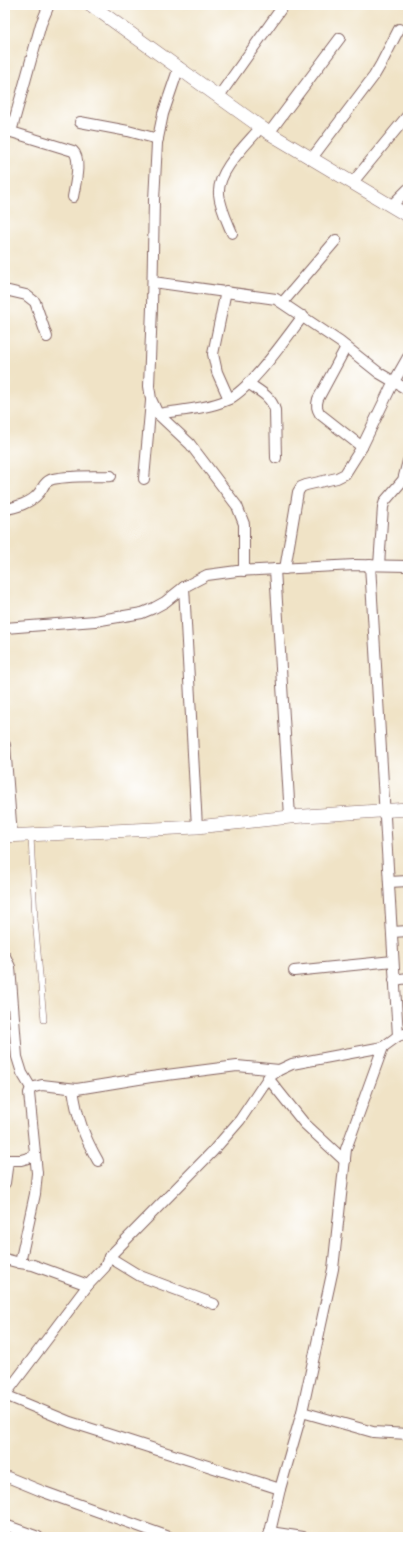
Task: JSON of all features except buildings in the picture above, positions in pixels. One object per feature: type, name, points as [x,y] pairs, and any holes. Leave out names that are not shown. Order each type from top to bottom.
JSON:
[{"type":"street","points":[[49,5],[41,24],[8,131],[68,149],[76,154],[78,160],[73,197]]},
{"type":"street","points":[[91,5],[265,130],[408,216]]},
{"type":"street","points":[[219,96],[283,6]]},
{"type":"street","points":[[312,158],[374,76],[398,29]]},
{"type":"street","points":[[232,233],[220,202],[219,188],[223,176],[229,166],[265,130],[340,38]]},
{"type":"street","points":[[144,479],[151,399],[149,386],[153,282],[154,200],[158,139],[163,114],[179,67]]},
{"type":"street","points":[[353,182],[408,115]]},
{"type":"street","points":[[80,122],[128,131],[158,139]]},
{"type":"street","points":[[392,205],[408,189]]},
{"type":"street","points":[[283,302],[336,240]]},
{"type":"street","points":[[153,282],[267,297],[283,302],[346,347],[379,373],[408,390]]},
{"type":"street","points":[[5,290],[26,295],[35,302],[47,337]]},
{"type":"street","points":[[226,291],[213,354],[217,372],[229,399]]},
{"type":"street","points":[[158,414],[215,405],[229,399],[256,376],[303,316]]},
{"type":"street","points":[[346,347],[316,405],[320,414],[362,448]]},
{"type":"street","points":[[290,817],[280,569],[298,492],[301,486],[337,478],[345,474],[362,448],[408,357]]},
{"type":"street","points":[[248,383],[265,394],[273,403],[275,410],[276,458]]},
{"type":"street","points":[[151,399],[158,414],[190,444],[237,506],[244,524],[244,571]]},
{"type":"street","points":[[398,1036],[385,810],[375,565],[384,501],[405,481],[408,461]]},
{"type":"street","points":[[5,509],[32,499],[39,494],[44,484],[49,481],[60,478],[111,476]]},
{"type":"street","points":[[5,628],[95,621],[126,616],[154,608],[165,602],[184,587],[207,575],[280,569],[375,565],[408,566]]},
{"type":"street","points":[[184,587],[197,827]]},
{"type":"street","points":[[5,745],[9,836],[197,827],[290,817],[408,809]]},
{"type":"street","points":[[389,882],[408,880]]},
{"type":"street","points":[[392,932],[408,930]]},
{"type":"street","points":[[5,956],[10,967],[17,1057],[22,1073],[31,1088]]},
{"type":"street","points":[[294,971],[393,961]]},
{"type":"street","points":[[394,980],[408,978]]},
{"type":"street","points":[[280,1489],[70,1422],[5,1395],[88,1285],[105,1267],[109,1257],[240,1120],[268,1078],[279,1070],[292,1064],[307,1060],[384,1047],[398,1036],[408,1033]]},
{"type":"street","points":[[303,1537],[269,1534],[302,1412],[333,1270],[346,1149],[384,1047]]},
{"type":"street","points":[[31,1088],[42,1085],[73,1089],[86,1088],[151,1076],[230,1067],[248,1066],[279,1070]]},
{"type":"street","points":[[268,1078],[304,1123],[345,1161]]},
{"type":"street","points":[[20,1263],[37,1173],[29,1093],[31,1088]]},
{"type":"street","points":[[73,1089],[80,1125],[87,1142],[98,1161]]},
{"type":"street","points":[[5,1183],[6,1161],[21,1160],[35,1156]]},
{"type":"street","points":[[109,1257],[140,1276],[214,1304]]},
{"type":"street","points":[[5,1259],[33,1265],[88,1285]]},
{"type":"street","points":[[302,1412],[373,1432],[408,1434]]},
{"type":"street","points":[[5,1476],[44,1492],[170,1537]]},
{"type":"street","points":[[5,1525],[38,1537]]},
{"type":"lane","points":[[31,835],[35,919],[44,1020]]}]
